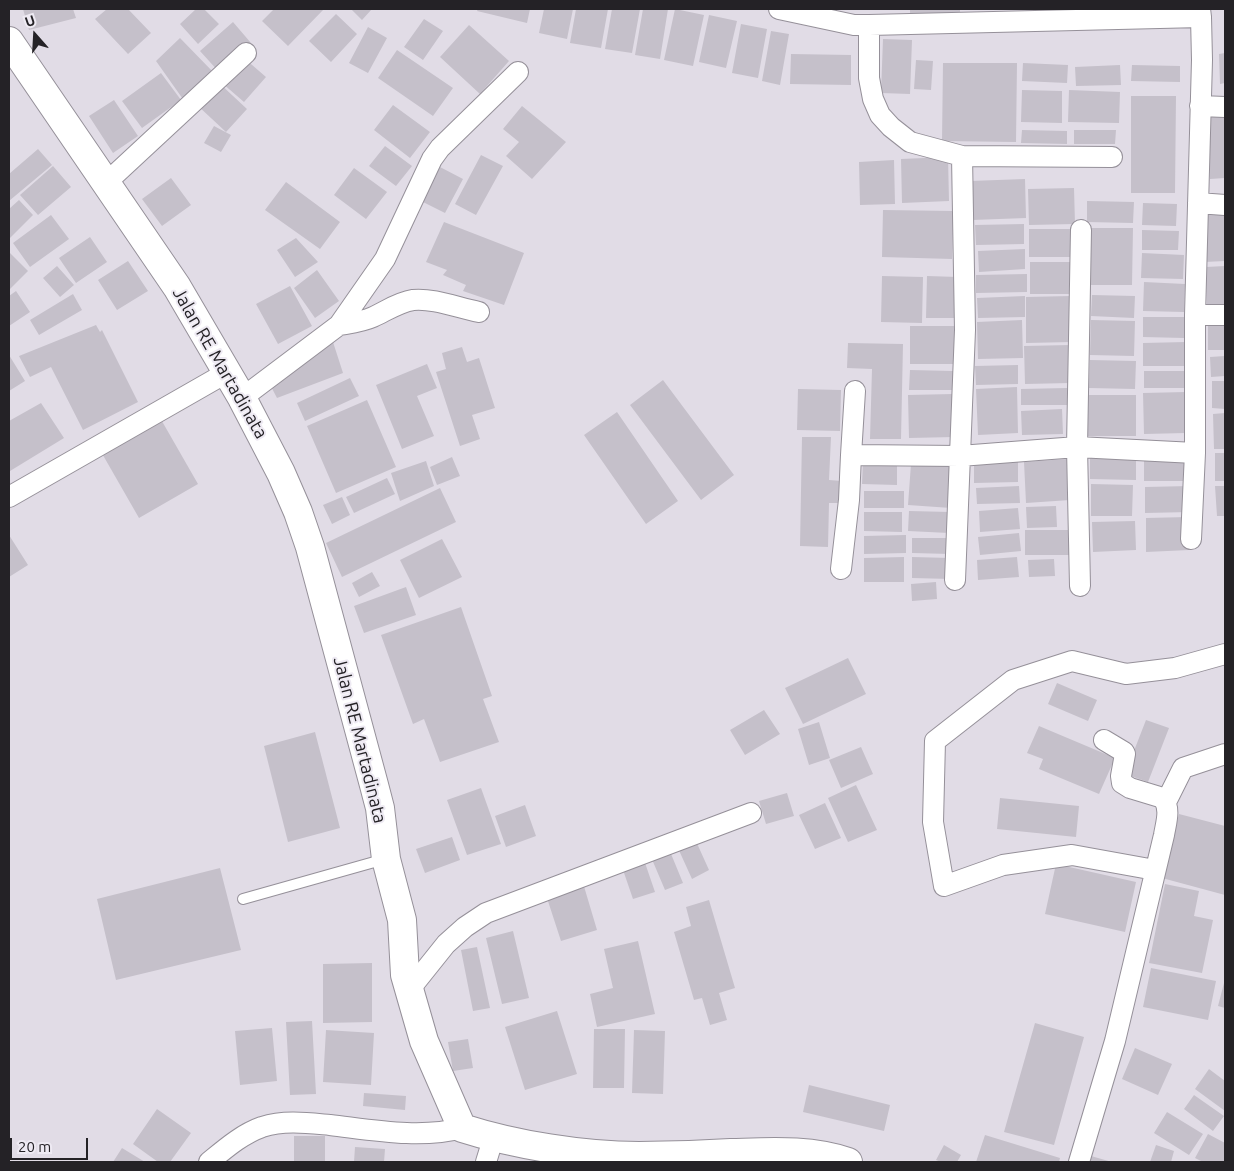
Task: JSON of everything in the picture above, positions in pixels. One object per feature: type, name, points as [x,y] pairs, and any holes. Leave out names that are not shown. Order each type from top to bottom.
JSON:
[{"type":"highway","name":"Jalan RE Martadinata","points":[[9,41],[177,287],[242,398],[281,473],[298,512],[310,547],[380,808],[386,859],[402,920],[408,982],[424,1041],[462,1128]]},
{"type":"highway","points":[[462,1128],[559,1150],[627,1155],[790,1151],[840,1161]]},
{"type":"street","points":[[779,9],[859,20],[983,15],[1200,13],[1200,106],[1195,315],[1195,453],[1191,539]]},
{"type":"street","points":[[859,20],[873,99],[880,115],[891,128],[910,142],[962,156],[1112,157]]},
{"type":"street","points":[[107,182],[246,53]]},
{"type":"street","points":[[242,398],[339,325],[384,260],[432,159],[440,148],[518,72]]},
{"type":"street","points":[[1200,106],[1225,107]]},
{"type":"street","points":[[955,580],[965,330],[962,156]]},
{"type":"street","points":[[1198,203],[1225,205]]},
{"type":"street","points":[[1080,586],[1077,447],[1081,230]]},
{"type":"street","points":[[339,325],[366,320],[411,300],[436,302],[478,312]]},
{"type":"street","points":[[1195,315],[1225,315]]},
{"type":"street","points":[[9,497],[226,372]]},
{"type":"street","points":[[841,569],[849,500],[855,391]]},
{"type":"street","points":[[851,455],[960,456],[1077,447],[1195,453]]},
{"type":"street","points":[[1155,870],[1072,855],[1003,865],[944,886],[933,822],[936,741],[1013,680],[1072,661],[1126,674],[1175,668],[1225,654]]},
{"type":"street","points":[[1079,1162],[1115,1040],[1168,811],[1163,798],[1130,788],[1122,783],[1121,776],[1125,754],[1104,740]]},
{"type":"street","points":[[1166,802],[1183,768],[1225,754]]},
{"type":"street","points":[[408,982],[465,927],[486,913],[751,813]]},
{"type":"street","points":[[209,1162],[232,1144],[260,1128],[281,1122],[429,1133],[446,1132],[462,1128]]},
{"type":"street","points":[[486,1162],[494,1136]]},
{"type":"lane","points":[[243,899],[386,859]]},
{"type":"building","points":[[23,9],[73,9],[76,18],[29,30]]},
{"type":"building","points":[[107,9],[128,9],[151,33],[128,54],[95,19]]},
{"type":"building","points":[[196,9],[204,9],[219,24],[198,44],[180,24]]},
{"type":"building","points":[[274,9],[324,9],[288,46],[262,21]]},
{"type":"building","points":[[351,9],[372,9],[362,20]]},
{"type":"building","points":[[478,9],[530,9],[527,23],[477,11]]},
{"type":"building","points":[[544,9],[573,9],[567,39],[539,33]]},
{"type":"building","points":[[576,9],[608,9],[601,48],[570,43]]},
{"type":"building","points":[[612,9],[640,9],[632,53],[605,49]]},
{"type":"building","points":[[643,9],[668,9],[660,59],[635,55]]},
{"type":"building","points":[[675,9],[704,15],[693,66],[664,60]]},
{"type":"building","points":[[910,9],[960,9],[960,16],[910,15]]},
{"type":"building","points":[[336,14],[357,34],[331,62],[309,41]]},
{"type":"building","points":[[709,15],[737,21],[726,68],[699,62]]},
{"type":"building","points":[[424,19],[443,31],[423,60],[404,47]]},
{"type":"building","points":[[233,22],[251,43],[219,72],[200,51]]},
{"type":"building","points":[[741,24],[767,29],[758,78],[732,73]]},
{"type":"building","points":[[469,25],[509,61],[480,94],[440,57]]},
{"type":"building","points":[[368,27],[387,38],[368,73],[349,63]]},
{"type":"building","points":[[771,31],[789,34],[780,85],[762,81]]},
{"type":"building","points":[[180,38],[215,74],[185,102],[156,61]]},
{"type":"building","points":[[883,39],[912,40],[910,94],[881,93]]},
{"type":"building","points":[[397,50],[453,88],[433,116],[378,78]]},
{"type":"building","points":[[1225,53],[1225,83],[1220,84],[1219,54]]},
{"type":"building","points":[[791,54],[851,55],[851,85],[790,84]]},
{"type":"building","points":[[244,58],[266,77],[244,102],[222,83]]},
{"type":"building","points":[[916,60],[933,61],[931,90],[914,89]]},
{"type":"building","points":[[943,63],[1017,63],[1016,142],[942,141]]},
{"type":"building","points":[[1023,63],[1068,65],[1067,83],[1022,81]]},
{"type":"building","points":[[1120,65],[1121,85],[1076,86],[1075,67]]},
{"type":"building","points":[[1132,65],[1180,66],[1180,82],[1131,81]]},
{"type":"building","points":[[161,73],[181,100],[142,128],[122,101]]},
{"type":"building","points":[[218,82],[247,109],[226,132],[197,105]]},
{"type":"building","points":[[1022,90],[1062,91],[1062,123],[1021,122]]},
{"type":"building","points":[[1069,90],[1120,92],[1119,123],[1068,122]]},
{"type":"building","points":[[1131,96],[1176,96],[1175,193],[1131,193]]},
{"type":"building","points":[[114,100],[138,136],[113,153],[89,116]]},
{"type":"building","points":[[393,105],[430,132],[410,158],[374,130]]},
{"type":"building","points":[[522,106],[566,142],[532,179],[506,156],[519,142],[503,129]]},
{"type":"building","points":[[1225,115],[1225,178],[1210,179],[1209,116]]},
{"type":"building","points":[[214,126],[231,135],[221,152],[204,143]]},
{"type":"building","points":[[1022,130],[1067,131],[1067,144],[1021,143]]},
{"type":"building","points":[[1074,130],[1116,130],[1115,144],[1074,144]]},
{"type":"building","points":[[385,146],[412,166],[396,186],[369,166]]},
{"type":"building","points":[[38,149],[52,165],[9,201],[9,174]]},
{"type":"building","points":[[481,155],[503,166],[476,215],[455,204]]},
{"type":"building","points":[[948,157],[949,201],[902,203],[901,159]]},
{"type":"building","points":[[894,160],[895,204],[860,205],[859,162]]},
{"type":"building","points":[[53,166],[71,187],[38,215],[20,195]]},
{"type":"building","points":[[440,167],[463,179],[445,213],[421,201]]},
{"type":"building","points":[[354,168],[387,192],[366,219],[334,195]]},
{"type":"building","points":[[171,178],[191,205],[162,226],[142,199]]},
{"type":"building","points":[[1025,179],[1026,218],[972,220],[970,181]]},
{"type":"building","points":[[286,182],[340,222],[320,249],[265,210]]},
{"type":"building","points":[[1074,188],[1075,224],[1029,225],[1028,189]]},
{"type":"building","points":[[19,200],[33,215],[9,239],[9,209]]},
{"type":"building","points":[[1087,201],[1134,202],[1133,223],[1087,222]]},
{"type":"building","points":[[1143,203],[1177,204],[1176,226],[1142,225]]},
{"type":"building","points":[[883,210],[953,211],[952,259],[882,257]]},
{"type":"building","points":[[1225,210],[1225,261],[1204,262],[1203,211]]},
{"type":"building","points":[[51,215],[69,239],[30,267],[13,243]]},
{"type":"building","points":[[444,222],[524,253],[504,305],[463,291],[466,285],[443,275],[447,270],[426,262]]},
{"type":"building","points":[[1024,224],[1024,244],[976,245],[975,225]]},
{"type":"building","points":[[1091,228],[1133,228],[1132,285],[1090,285]]},
{"type":"building","points":[[1029,229],[1072,229],[1072,257],[1029,257]]},
{"type":"building","points":[[1142,230],[1179,231],[1178,250],[1142,250]]},
{"type":"building","points":[[90,237],[107,262],[76,283],[59,258]]},
{"type":"building","points":[[296,238],[318,262],[295,277],[277,250]]},
{"type":"building","points":[[1025,249],[1025,269],[979,272],[978,251]]},
{"type":"building","points":[[9,252],[28,271],[9,290]]},
{"type":"building","points":[[1142,253],[1184,255],[1183,279],[1141,278]]},
{"type":"building","points":[[128,261],[148,291],[117,310],[98,280]]},
{"type":"building","points":[[1030,262],[1072,262],[1072,294],[1030,294]]},
{"type":"building","points":[[57,266],[74,285],[60,297],[43,278]]},
{"type":"building","points":[[1225,266],[1225,309],[1207,310],[1206,267]]},
{"type":"building","points":[[317,270],[339,301],[315,318],[294,288]]},
{"type":"building","points":[[1027,274],[1027,292],[976,293],[976,275]]},
{"type":"building","points":[[882,276],[923,277],[922,323],[881,322]]},
{"type":"building","points":[[927,276],[958,277],[956,318],[926,318]]},
{"type":"building","points":[[1144,282],[1185,284],[1184,312],[1143,311]]},
{"type":"building","points":[[290,286],[312,326],[278,344],[256,304]]},
{"type":"building","points":[[16,291],[30,312],[9,326],[9,296]]},
{"type":"building","points":[[73,294],[82,310],[39,335],[30,320]]},
{"type":"building","points":[[1092,295],[1135,296],[1134,318],[1091,316]]},
{"type":"building","points":[[1025,296],[1025,317],[978,318],[977,298]]},
{"type":"building","points":[[1071,296],[1072,342],[1026,343],[1026,297]]},
{"type":"building","points":[[1143,317],[1184,317],[1184,338],[1143,337]]},
{"type":"building","points":[[1022,320],[1023,358],[978,359],[977,322]]},
{"type":"building","points":[[1091,320],[1135,321],[1134,356],[1090,355]]},
{"type":"building","points":[[1208,320],[1225,320],[1225,350],[1208,350]]},
{"type":"building","points":[[96,325],[100,332],[102,330],[138,402],[83,430],[51,367],[30,377],[19,356]]},
{"type":"building","points":[[910,326],[957,326],[957,364],[910,364]]},
{"type":"building","points":[[333,342],[343,373],[277,398],[265,375]]},
{"type":"building","points":[[1186,342],[1187,366],[1143,366],[1143,343]]},
{"type":"building","points":[[848,343],[903,344],[901,439],[870,439],[872,369],[847,368]]},
{"type":"building","points":[[1070,345],[1070,383],[1025,384],[1024,346]]},
{"type":"building","points":[[462,347],[467,362],[479,358],[495,408],[472,415],[480,439],[460,446],[436,372],[446,369],[442,353]]},
{"type":"building","points":[[9,355],[25,381],[9,391]]},
{"type":"building","points":[[1225,356],[1225,376],[1211,377],[1210,357]]},
{"type":"building","points":[[1090,360],[1136,361],[1135,389],[1089,388]]},
{"type":"building","points":[[427,364],[437,388],[417,396],[434,436],[402,449],[376,385]]},
{"type":"building","points":[[1018,365],[1018,384],[976,385],[975,366]]},
{"type":"building","points":[[910,370],[953,371],[952,390],[909,390]]},
{"type":"building","points":[[1144,371],[1185,371],[1185,388],[1144,388]]},
{"type":"building","points":[[350,378],[359,396],[305,421],[297,403]]},
{"type":"building","points":[[663,380],[734,475],[701,500],[630,405]]},
{"type":"building","points":[[1212,381],[1225,381],[1225,409],[1212,408]]},
{"type":"building","points":[[1017,387],[1018,433],[978,435],[976,389]]},
{"type":"building","points":[[1067,388],[1067,405],[1021,405],[1021,389]]},
{"type":"building","points":[[798,389],[841,390],[840,431],[797,430]]},
{"type":"building","points":[[1186,392],[1186,433],[1144,434],[1143,393]]},
{"type":"building","points":[[953,394],[954,437],[909,438],[908,395]]},
{"type":"building","points":[[1084,395],[1136,395],[1136,436],[1085,436]]},
{"type":"building","points":[[367,400],[396,467],[336,493],[307,426]]},
{"type":"building","points":[[41,403],[64,438],[10,471],[9,421]]},
{"type":"building","points":[[1062,409],[1063,434],[1022,435],[1021,411]]},
{"type":"building","points":[[617,412],[678,501],[646,524],[584,435]]},
{"type":"building","points":[[1225,413],[1225,449],[1214,449],[1213,414]]},
{"type":"building","points":[[159,416],[198,484],[139,518],[100,450]]},
{"type":"building","points":[[802,437],[831,437],[829,480],[842,481],[841,503],[829,503],[828,547],[800,546]]},
{"type":"building","points":[[1215,453],[1225,453],[1225,481],[1215,481]]},
{"type":"building","points":[[452,457],[460,476],[437,485],[430,467]]},
{"type":"building","points":[[1090,457],[1136,457],[1136,480],[1090,479]]},
{"type":"building","points":[[1144,457],[1189,457],[1190,481],[1144,481]]},
{"type":"building","points":[[1067,459],[1070,500],[1026,503],[1024,462]]},
{"type":"building","points":[[426,461],[434,486],[400,501],[391,473]]},
{"type":"building","points":[[863,461],[897,463],[897,485],[862,484]]},
{"type":"building","points":[[974,462],[1018,462],[1018,482],[974,483]]},
{"type":"building","points":[[911,464],[954,466],[951,508],[908,505]]},
{"type":"building","points":[[387,478],[395,494],[354,513],[346,497]]},
{"type":"building","points":[[1091,484],[1133,485],[1132,516],[1091,516]]},
{"type":"building","points":[[1019,486],[1020,503],[977,504],[976,488]]},
{"type":"building","points":[[1190,486],[1190,512],[1145,513],[1145,487]]},
{"type":"building","points":[[1215,486],[1225,486],[1225,516],[1217,516]]},
{"type":"building","points":[[440,488],[456,522],[342,577],[326,543]]},
{"type":"building","points":[[864,491],[904,491],[904,508],[864,508]]},
{"type":"building","points":[[342,497],[350,515],[332,524],[323,505]]},
{"type":"building","points":[[1056,506],[1057,527],[1027,528],[1026,507]]},
{"type":"building","points":[[1018,508],[1020,529],[980,532],[979,511]]},
{"type":"building","points":[[909,511],[950,512],[949,533],[908,531]]},
{"type":"building","points":[[864,512],[902,512],[902,532],[864,531]]},
{"type":"building","points":[[1188,517],[1189,550],[1146,552],[1146,518]]},
{"type":"building","points":[[1135,521],[1136,550],[1093,552],[1092,522]]},
{"type":"building","points":[[1025,530],[1069,530],[1069,555],[1025,555]]},
{"type":"building","points":[[1019,533],[1021,551],[980,555],[978,537]]},
{"type":"building","points":[[9,535],[28,565],[9,577]]},
{"type":"building","points":[[906,535],[906,553],[864,554],[864,536]]},
{"type":"building","points":[[912,538],[951,538],[950,554],[912,553]]},
{"type":"building","points":[[442,539],[462,577],[419,598],[400,560]]},
{"type":"building","points":[[904,557],[904,582],[864,582],[864,558]]},
{"type":"building","points":[[912,557],[951,558],[951,579],[912,578]]},
{"type":"building","points":[[1017,557],[1019,577],[978,580],[977,560]]},
{"type":"building","points":[[1054,559],[1055,576],[1029,577],[1028,560]]},
{"type":"building","points":[[372,572],[380,586],[359,597],[352,583]]},
{"type":"building","points":[[936,582],[937,599],[912,601],[911,584]]},
{"type":"building","points":[[406,587],[416,615],[364,633],[354,606]]},
{"type":"building","points":[[461,607],[492,696],[483,699],[499,742],[440,762],[424,719],[413,724],[381,635]]},
{"type":"building","points":[[848,658],[866,694],[803,724],[785,688]]},
{"type":"building","points":[[1057,683],[1097,700],[1088,721],[1048,704]]},
{"type":"building","points":[[764,710],[780,734],[745,755],[730,730]]},
{"type":"building","points":[[1146,720],[1169,728],[1148,782],[1125,774]]},
{"type":"building","points":[[819,722],[830,758],[809,765],[798,729]]},
{"type":"building","points":[[1039,726],[1115,758],[1099,794],[1039,769],[1043,759],[1027,753]]},
{"type":"building","points":[[315,732],[340,828],[288,842],[264,746]]},
{"type":"building","points":[[861,747],[873,774],[841,788],[829,760]]},
{"type":"building","points":[[856,785],[877,830],[848,842],[828,798]]},
{"type":"building","points":[[481,788],[501,844],[467,855],[447,800]]},
{"type":"building","points":[[787,793],[794,816],[766,824],[759,801]]},
{"type":"building","points":[[1000,798],[1079,806],[1076,837],[997,829]]},
{"type":"building","points":[[825,803],[841,838],[815,849],[799,815]]},
{"type":"building","points":[[525,805],[536,836],[506,847],[495,816]]},
{"type":"building","points":[[1179,814],[1225,826],[1225,895],[1162,878]]},
{"type":"building","points":[[452,837],[460,860],[425,873],[416,849]]},
{"type":"building","points":[[695,839],[709,870],[692,879],[677,846]]},
{"type":"building","points":[[669,849],[683,883],[665,890],[651,857]]},
{"type":"building","points":[[644,860],[655,892],[633,899],[622,867]]},
{"type":"building","points":[[1056,864],[1136,882],[1125,932],[1045,914]]},
{"type":"building","points":[[220,868],[241,950],[116,980],[97,899]]},
{"type":"building","points":[[583,883],[597,930],[561,941],[546,895]]},
{"type":"building","points":[[1165,884],[1199,891],[1194,916],[1213,920],[1202,973],[1149,963]]},
{"type":"building","points":[[709,900],[735,988],[719,993],[727,1020],[710,1025],[702,998],[694,1000],[674,932],[691,926],[686,907]]},
{"type":"building","points":[[513,931],[529,998],[502,1004],[486,938]]},
{"type":"building","points":[[638,941],[655,1014],[597,1027],[590,994],[613,988],[604,949]]},
{"type":"building","points":[[477,947],[490,1008],[473,1011],[461,950]]},
{"type":"building","points":[[372,963],[372,1022],[323,1023],[323,964]]},
{"type":"building","points":[[1151,968],[1216,981],[1208,1020],[1143,1007]]},
{"type":"building","points":[[1225,983],[1225,1008],[1218,1006]]},
{"type":"building","points":[[557,1011],[577,1074],[525,1090],[505,1027]]},
{"type":"building","points":[[312,1021],[316,1094],[290,1095],[286,1022]]},
{"type":"building","points":[[1035,1023],[1084,1037],[1054,1145],[1004,1132]]},
{"type":"building","points":[[272,1028],[277,1081],[240,1085],[235,1031]]},
{"type":"building","points":[[594,1029],[625,1029],[624,1088],[593,1088]]},
{"type":"building","points":[[326,1030],[374,1033],[371,1085],[323,1082]]},
{"type":"building","points":[[634,1030],[665,1031],[663,1094],[632,1093]]},
{"type":"building","points":[[468,1039],[473,1068],[453,1071],[448,1042]]},
{"type":"building","points":[[1135,1048],[1172,1064],[1158,1095],[1122,1079]]},
{"type":"building","points":[[1209,1069],[1225,1081],[1225,1111],[1195,1089]]},
{"type":"building","points":[[809,1085],[890,1105],[884,1131],[803,1112]]},
{"type":"building","points":[[364,1093],[406,1096],[405,1110],[363,1106]]},
{"type":"building","points":[[1194,1095],[1224,1116],[1213,1131],[1184,1109]]},
{"type":"building","points":[[157,1109],[191,1133],[170,1162],[158,1162],[133,1144]]},
{"type":"building","points":[[1167,1112],[1203,1134],[1189,1155],[1154,1133]]},
{"type":"building","points":[[1208,1134],[1225,1143],[1225,1162],[1203,1162],[1195,1158]]},
{"type":"building","points":[[985,1135],[1060,1158],[1059,1162],[976,1162]]},
{"type":"building","points":[[294,1136],[325,1136],[325,1162],[294,1162]]},
{"type":"building","points":[[944,1145],[961,1155],[957,1162],[941,1162],[936,1160]]},
{"type":"building","points":[[1156,1145],[1174,1151],[1171,1162],[1150,1162]]},
{"type":"building","points":[[355,1147],[385,1149],[384,1162],[354,1162]]},
{"type":"building","points":[[122,1148],[145,1162],[113,1162]]},
{"type":"building","points":[[1091,1156],[1112,1162],[1090,1162]]}]
